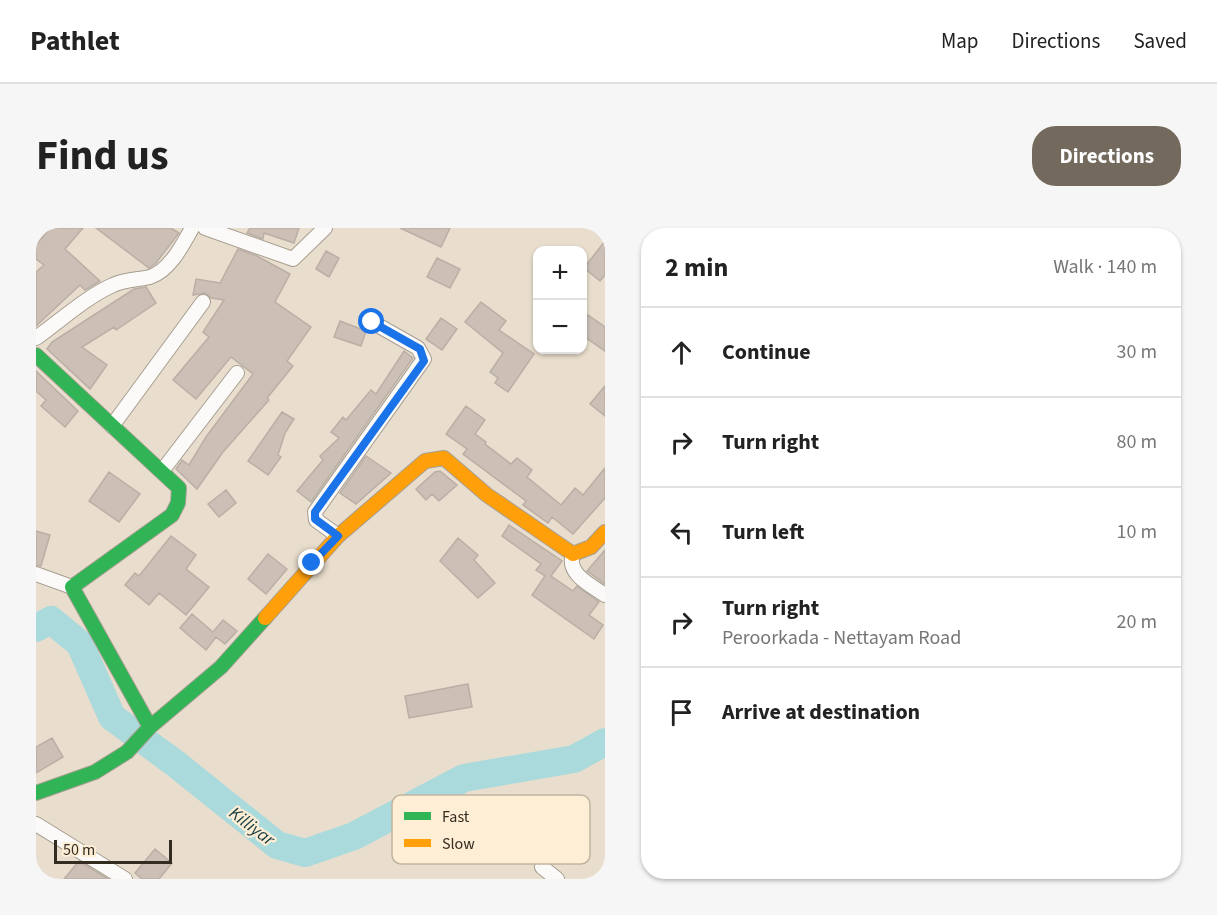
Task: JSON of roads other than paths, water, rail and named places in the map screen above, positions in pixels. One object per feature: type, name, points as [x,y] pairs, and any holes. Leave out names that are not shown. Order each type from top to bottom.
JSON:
[{"type":"street","points":[[36,338],[112,285],[135,278],[149,277],[158,272],[171,261],[192,228]]},
{"type":"street","points":[[205,228],[293,259],[325,228]]},
{"type":"street","points":[[112,426],[202,302]]},
{"type":"street","points":[[338,536],[315,519],[315,512],[424,359],[420,349],[372,322]]},
{"type":"street","points":[[36,355],[179,488],[178,503],[172,514],[72,587]]},
{"type":"street","points":[[162,471],[237,373]]},
{"type":"street","points":[[36,793],[95,772],[127,752],[150,727],[221,667],[338,536],[425,461],[444,458],[487,495],[573,554]]},
{"type":"street","points":[[573,554],[591,547],[605,532]]},
{"type":"street","points":[[573,554],[571,560],[576,573],[605,595]]},
{"type":"street","points":[[36,574],[72,587],[150,727]]},
{"type":"street","points":[[36,824],[123,879]]},
{"type":"street","points":[[542,867],[557,879]]},
{"type":"waterway","name":"Killiyar","points":[[36,628],[51,620],[80,644],[112,717],[176,764],[277,845],[305,853],[354,836],[392,816]]},
{"type":"waterway","name":"Killiyar","points":[[432,795],[464,778],[574,759],[605,742]]}]
